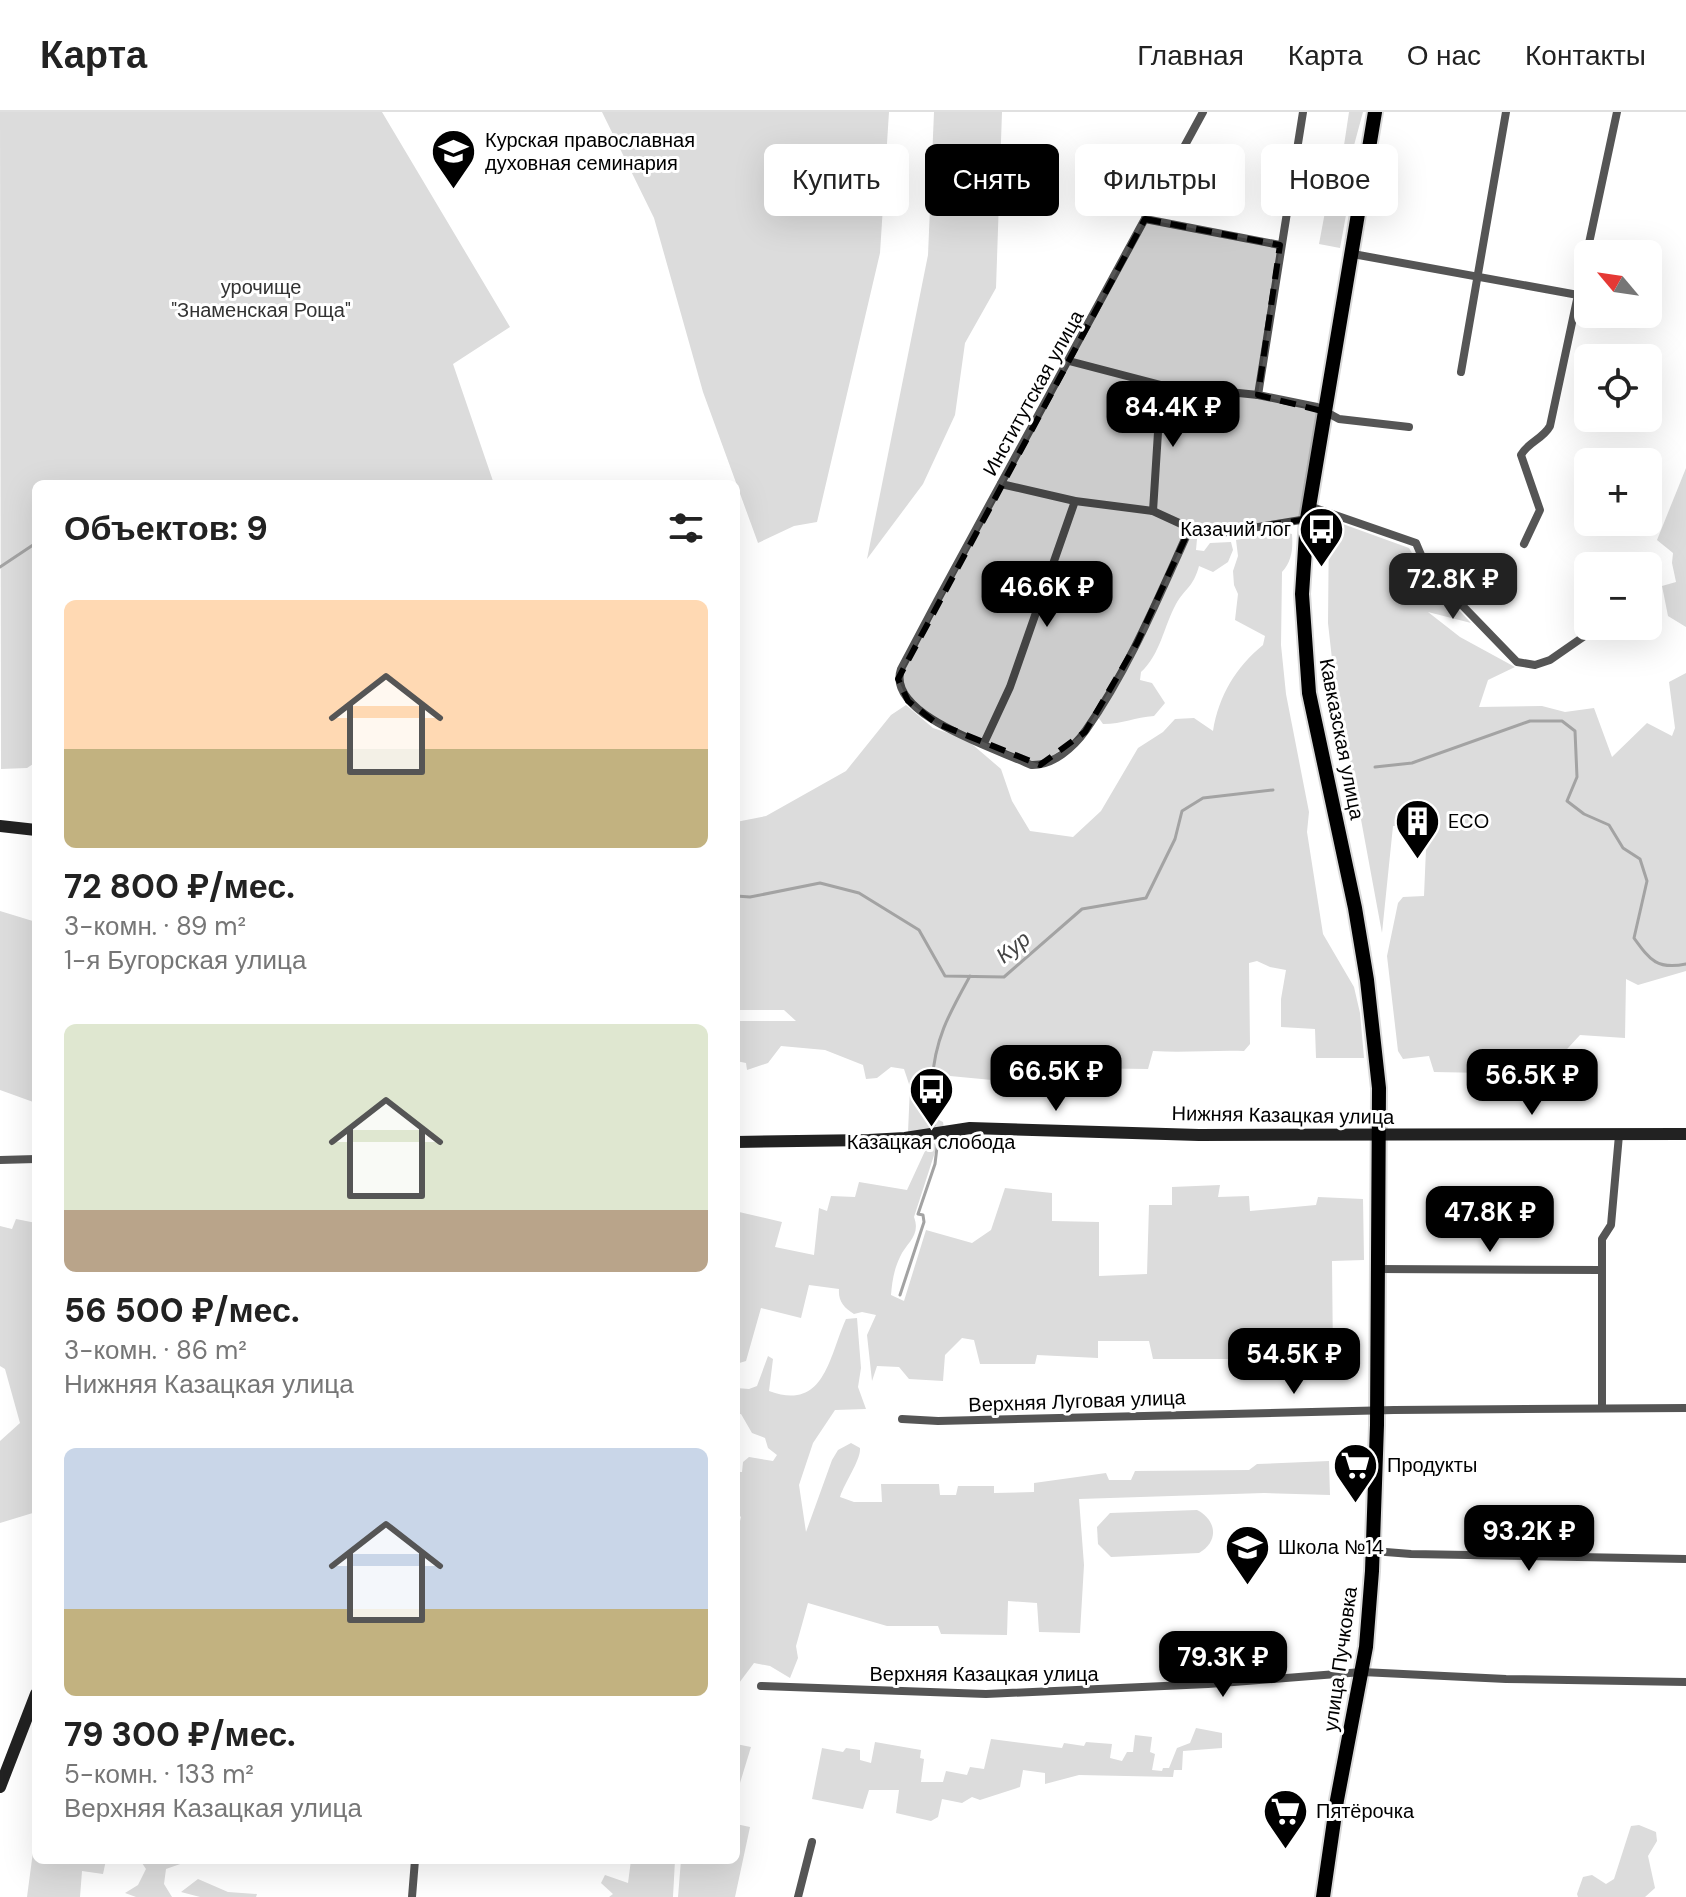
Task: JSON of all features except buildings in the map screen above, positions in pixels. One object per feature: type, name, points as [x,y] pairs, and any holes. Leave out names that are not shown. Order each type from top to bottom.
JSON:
[{"type":"main road","name":"Кавказская улица","points":[[1375,112],[1308,513],[1303,621],[1309,693],[1367,980],[1379,1088],[1378,1136]]},
{"type":"main road","points":[[0,826],[32,830]]},
{"type":"main road","name":"Нижняя Казацкая улица","points":[[740,1142],[905,1138],[970,1128],[1199,1135],[1686,1134]]},
{"type":"main road","name":"улица Пучковка","points":[[1323,1897],[1369,1624],[1376,1410],[1378,1136]]},
{"type":"main road","points":[[0,1787],[32,1704]]},
{"type":"street","name":"Институтская улица","points":[[984,743],[936,723],[908,701],[900,690],[898,679],[901,669],[1203,112]]},
{"type":"street","points":[[1258,395],[1303,112]]},
{"type":"street","points":[[1461,372],[1506,112]]},
{"type":"street","points":[[1590,240],[1617,112]]},
{"type":"street","points":[[1145,219],[1280,245]]},
{"type":"street","points":[[1353,254],[1574,294]]},
{"type":"street","points":[[1524,544],[1540,510],[1521,455],[1525,447],[1547,432],[1550,426],[1574,314]]},
{"type":"street","points":[[1069,361],[1161,385],[1258,395],[1317,407],[1339,419],[1409,427]]},
{"type":"street","points":[[1153,511],[1161,385]]},
{"type":"street","points":[[1001,484],[1075,501],[1153,511],[1190,528],[1215,534],[1308,513],[1416,543],[1427,569],[1517,662],[1535,665],[1550,660],[1579,640]]},
{"type":"street","points":[[1075,501],[1010,687],[984,743],[1031,765],[1047,764],[1085,732],[1137,643],[1190,528]]},
{"type":"street","points":[[1602,1408],[1602,1239],[1611,1225],[1619,1135]]},
{"type":"street","points":[[0,1160],[32,1159]]},
{"type":"street","points":[[1377,1269],[1602,1270]]},
{"type":"street","name":"Верхняя Луговая улица","points":[[902,1419],[938,1421],[1376,1410],[1686,1408]]},
{"type":"street","points":[[1373,1551],[1686,1559]]},
{"type":"street","name":"Верхняя Казацкая улица","points":[[761,1686],[986,1694],[1208,1684],[1362,1672],[1535,1680],[1686,1682]]},
{"type":"street","points":[[798,1897],[812,1842]]},
{"type":"street","points":[[412,1897],[415,1864]]},
{"type":"highlighted area","points":[[1145,219],[1280,245],[1258,395],[1326,412],[1307,519],[1215,534],[1190,528],[1137,643],[1085,732],[1040,765],[936,723],[908,701],[898,679]]},
{"type":"green space","name":"урочище \"Знаменская Роща\"","points":[[0,112],[382,112],[510,327],[453,364],[493,480],[32,480],[32,765],[27,768],[1,769]]},
{"type":"green space","points":[[602,112],[889,112],[887,144],[764,144],[764,216],[882,216],[880,253],[817,522],[794,526],[758,543],[740,494],[740,480],[735,480],[703,392],[654,218]]},
{"type":"green space","points":[[934,112],[1002,112],[1001,144],[933,144]]},
{"type":"green space","points":[[1349,112],[1363,112],[1354,144],[1344,144]]},
{"type":"green space","points":[[930,216],[998,216],[996,288],[965,343],[955,415],[923,484],[867,559],[928,255]]},
{"type":"green space","points":[[1324,216],[1346,216],[1340,248],[1319,244]]},
{"type":"green space","points":[[1686,468],[1686,627],[1668,616],[1662,586],[1676,582],[1673,553],[1657,540],[1662,536],[1662,528]]},
{"type":"green space","points":[[1329,519],[1409,548],[1424,573],[1471,623],[1428,612],[1460,637],[1515,667],[1488,680],[1479,707],[1542,706],[1565,712],[1594,708],[1612,757],[1647,723],[1672,736],[1675,728],[1669,682],[1686,673],[1686,971],[1638,985],[1626,979],[1625,1038],[1580,1035],[1544,1074],[1434,1072],[1429,1056],[1403,1059],[1398,1051],[1387,956],[1398,903],[1403,897],[1424,896],[1427,825],[1393,826],[1382,933],[1333,668],[1328,623]]},
{"type":"green space","points":[[1282,532],[1292,534],[1290,559],[1282,572],[1281,645],[1286,694],[1309,812],[1307,832],[1323,934],[1354,987],[1364,1058],[1316,1058],[1315,1029],[1281,1027],[1281,999],[1286,970],[1257,961],[1249,963],[1250,1044],[1244,1051],[1153,1051],[1148,1069],[1075,1068],[1071,1051],[1048,1056],[1051,1074],[992,1080],[950,1076],[936,1080],[931,1093],[931,1116],[943,1122],[944,1128],[908,1132],[910,1087],[904,1069],[891,1067],[877,1078],[866,1079],[863,1065],[825,1050],[781,1046],[768,1063],[747,1070],[746,1063],[740,1062],[740,1021],[796,1021],[784,1010],[740,1010],[740,821],[766,816],[846,771],[891,715],[906,705],[933,728],[966,739],[1001,769],[1012,801],[1030,831],[1073,837],[1101,811],[1138,748],[1163,732],[1175,719],[1194,718],[1213,731],[1230,683],[1263,645],[1265,636],[1235,620],[1238,594],[1233,571],[1238,556],[1236,540]]},
{"type":"green space","points":[[1189,538],[1197,539],[1196,550],[1204,551],[1210,543],[1231,542],[1233,550],[1228,562],[1213,572],[1199,566],[1176,604],[1153,657],[1141,672],[1140,680],[1152,683],[1165,703],[1154,716],[1103,724],[1098,717]]},
{"type":"green space","points":[[0,911],[32,921],[32,1102],[0,1090]]},
{"type":"green space","points":[[934,1143],[937,1146],[914,1217],[916,1229],[900,1257],[893,1280],[891,1295],[904,1301],[926,1230],[972,1243],[991,1230],[1005,1188],[1052,1193],[1052,1221],[1099,1222],[1099,1276],[1147,1274],[1149,1205],[1172,1205],[1172,1187],[1220,1185],[1218,1197],[1249,1196],[1250,1211],[1316,1205],[1318,1197],[1363,1199],[1364,1260],[1332,1261],[1333,1359],[1310,1357],[1309,1341],[1272,1338],[1268,1359],[1153,1359],[1149,1341],[1098,1341],[1098,1358],[1037,1355],[1035,1364],[980,1364],[974,1340],[962,1338],[945,1355],[943,1381],[909,1379],[899,1367],[877,1366],[872,1381],[867,1335],[876,1315],[850,1312],[841,1301],[839,1289],[809,1285],[801,1318],[761,1308],[746,1361],[740,1363],[740,1212],[782,1222],[775,1247],[814,1255],[819,1208],[827,1211],[831,1196],[855,1197],[859,1182],[907,1190],[925,1151]]},
{"type":"green space","points":[[16,1219],[32,1222],[32,1513],[0,1523],[0,1441],[20,1423],[5,1369],[0,1366],[0,1226],[12,1229]]},
{"type":"green space","points":[[857,1318],[861,1368],[858,1387],[866,1409],[835,1410],[813,1443],[799,1485],[806,1532],[832,1460],[838,1450],[851,1443],[860,1448],[860,1453],[840,1497],[854,1502],[882,1502],[881,1484],[939,1484],[940,1495],[956,1495],[958,1486],[994,1486],[994,1493],[1034,1492],[1034,1483],[1106,1473],[1109,1480],[1131,1480],[1135,1471],[1249,1470],[1257,1464],[1329,1461],[1330,1495],[1264,1493],[1079,1499],[1084,1565],[1080,1633],[1039,1632],[1037,1603],[1008,1601],[1007,1635],[941,1634],[938,1626],[887,1626],[808,1603],[796,1646],[798,1658],[790,1678],[770,1666],[754,1663],[740,1682],[740,1472],[743,1462],[749,1457],[773,1461],[777,1455],[768,1448],[765,1438],[752,1433],[740,1414],[740,1388],[757,1386],[768,1356],[773,1359],[769,1391],[802,1394],[813,1387],[829,1364],[846,1319]]},
{"type":"green space","points":[[1197,1510],[1209,1519],[1213,1531],[1210,1543],[1199,1553],[1111,1557],[1098,1544],[1097,1527],[1110,1513]]},
{"type":"green space","points":[[1196,1728],[1222,1733],[1222,1748],[1183,1751],[1182,1770],[1174,1770],[1173,1777],[1079,1775],[1045,1784],[1045,1773],[1023,1770],[1020,1787],[980,1800],[972,1797],[962,1803],[942,1799],[938,1817],[931,1821],[896,1813],[899,1790],[869,1790],[863,1809],[812,1799],[822,1748],[843,1752],[846,1748],[860,1750],[860,1760],[871,1763],[875,1742],[921,1750],[920,1758],[924,1759],[921,1782],[943,1782],[946,1771],[967,1775],[970,1767],[984,1769],[991,1739],[1062,1748],[1064,1743],[1084,1746],[1086,1742],[1112,1744],[1110,1758],[1122,1761],[1127,1752],[1133,1752],[1135,1735],[1152,1737],[1150,1752],[1155,1754],[1152,1770],[1162,1771],[1169,1768],[1177,1748],[1190,1743]]},
{"type":"green space","points":[[740,1745],[751,1747],[740,1783]]},
{"type":"green space","points":[[740,1825],[750,1827],[735,1897],[678,1897],[681,1864],[740,1864]]},
{"type":"green space","points":[[1639,1825],[1656,1832],[1657,1841],[1648,1856],[1655,1888],[1645,1897],[1578,1897],[1583,1877],[1592,1875],[1606,1884],[1614,1879],[1631,1826]]},
{"type":"green space","points":[[32,1859],[32,1864],[105,1864],[103,1874],[82,1871],[80,1897],[27,1897]]},
{"type":"green space","points":[[143,1864],[180,1864],[166,1869],[164,1884],[172,1897],[136,1897],[125,1893],[138,1885],[146,1869]]},
{"type":"green space","points":[[630,1864],[675,1864],[673,1897],[609,1897],[613,1894],[601,1883],[605,1875],[628,1883]]},
{"type":"green space","points":[[198,1879],[228,1892],[257,1894],[256,1897],[200,1897],[181,1892]]},
{"type":"waterway","name":"Кур","points":[[0,567],[32,546]]},
{"type":"waterway","name":"Кур","points":[[1375,767],[1412,763],[1530,721],[1562,721],[1575,731],[1577,777],[1567,801],[1584,814],[1609,825],[1623,848],[1640,859],[1647,881],[1634,938],[1655,962],[1668,966],[1686,964]]},
{"type":"waterway","name":"Кур","points":[[740,896],[820,883],[859,893],[919,930],[945,976],[1004,977],[1082,909],[1146,898],[1175,839],[1182,811],[1203,798],[1273,790]]},
{"type":"waterway","points":[[934,1125],[931,1098],[936,1052],[970,976]]},
{"type":"waterway","points":[[900,1295],[924,1222],[923,1215],[918,1214],[935,1164],[938,1139]]},
{"type":"place","name":"Курская православная духовная семинария","points":[[454,191]]},
{"type":"place","name":"Казачий лог","points":[[1322,568]]},
{"type":"place","name":"ECO","points":[[1417,860]]},
{"type":"place","name":"Казацкая слобода","points":[[931,1129]]},
{"type":"place","name":"Продукты","points":[[1356,1504]]},
{"type":"place","name":"Школа №14","points":[[1247,1586]]},
{"type":"place","name":"Пятёрочка","points":[[1285,1850]]}]
